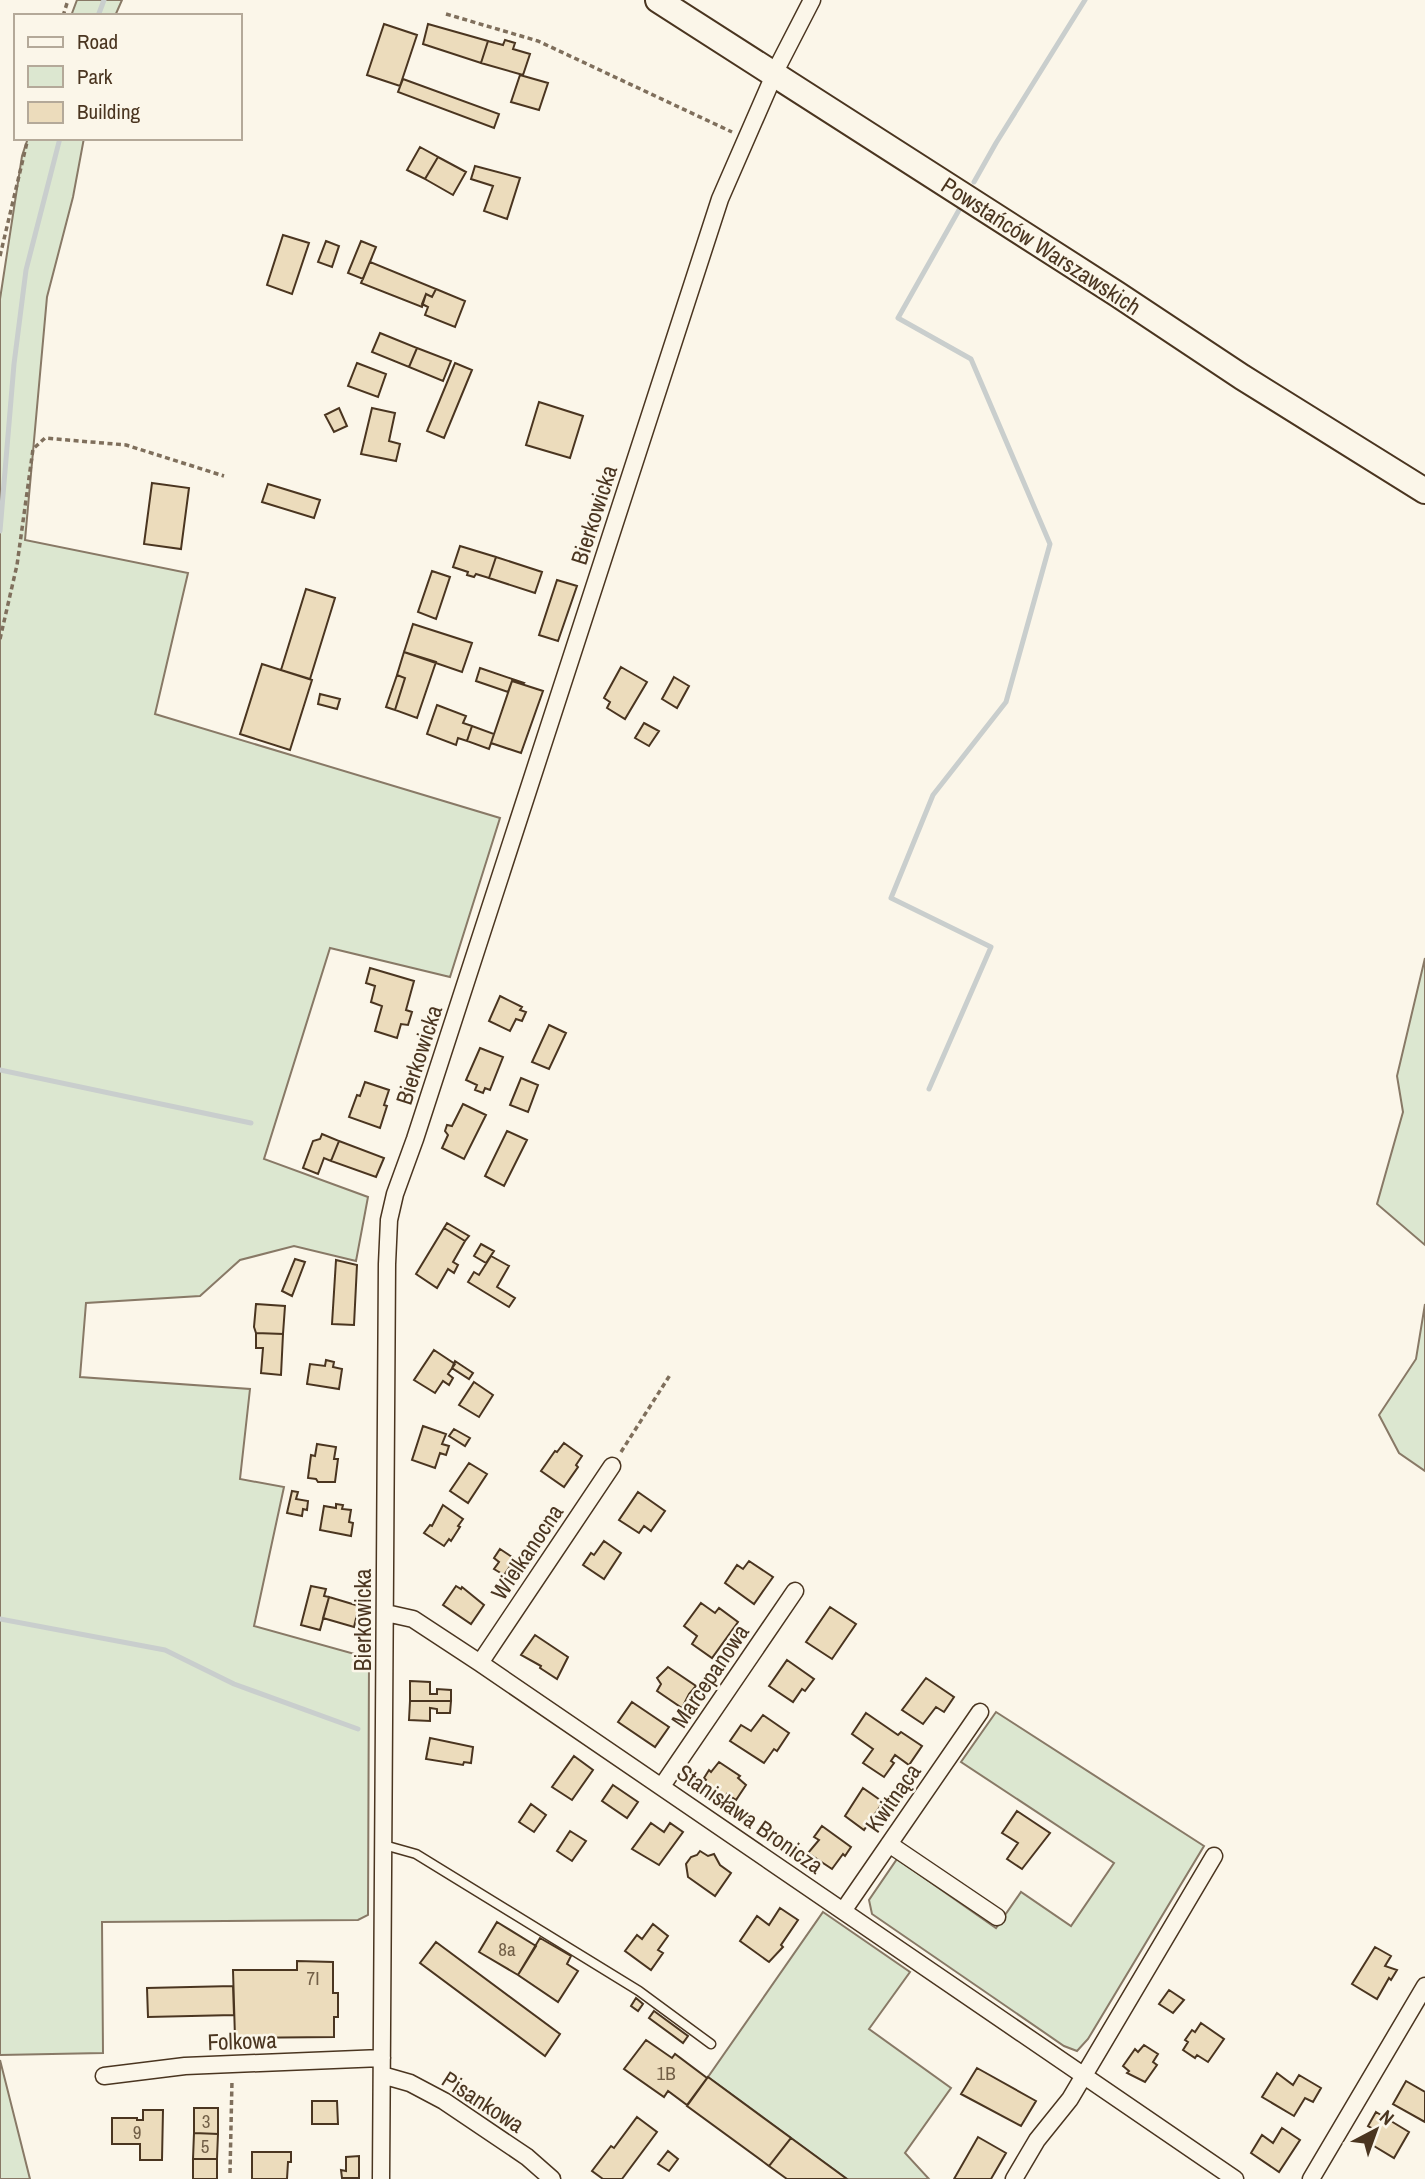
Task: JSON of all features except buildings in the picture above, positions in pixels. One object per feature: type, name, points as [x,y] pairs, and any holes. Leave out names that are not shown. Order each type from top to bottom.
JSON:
[{"type":"main road","name":"Powstańców Warszawskich","points":[[658,0],[1242,377],[1425,491]]},
{"type":"street","name":"Bierkowicka","points":[[381,2179],[389,1220],[720,199],[774,75],[812,0]]},
{"type":"street","name":"Wielkanocna","points":[[480,1663],[612,1466]]},
{"type":"street","name":"Marcepanowa","points":[[662,1786],[795,1591]]},
{"type":"street","name":"Stanisława Bronicza","points":[[386,1613],[413,1619],[480,1663],[1236,2179]]},
{"type":"street","name":"Kwitnąca","points":[[843,1911],[980,1712]]},
{"type":"street","points":[[889,1844],[997,1917]]},
{"type":"street","points":[[1014,2179],[1037,2140],[1070,2099],[1214,1856]]},
{"type":"street","points":[[1311,2179],[1425,1986]]},
{"type":"street","name":"Folkowa","points":[[104,2076],[185,2066],[382,2058]]},
{"type":"street","name":"Pisankowa","points":[[382,2075],[410,2083],[444,2101],[527,2157],[552,2179]]},
{"type":"lane","points":[[384,1844],[416,1854],[639,1991],[711,2044]]},
{"type":"path","points":[[446,14],[538,41],[746,139]]},
{"type":"path","points":[[0,256],[28,140]]},
{"type":"path","points":[[0,639],[17,565],[33,449],[45,438],[126,445],[224,476]]},
{"type":"path","points":[[612,1466],[670,1375]]},
{"type":"path","points":[[230,2173],[232,2064]]},
{"type":"green space","points":[[77,0],[122,0],[116,14],[72,14]]},
{"type":"green space","points":[[27,140],[84,140],[73,197],[47,297],[25,540],[188,573],[155,714],[500,818],[450,977],[330,948],[264,1159],[368,1197],[356,1261],[294,1246],[240,1260],[200,1296],[86,1303],[80,1377],[250,1389],[240,1479],[284,1487],[254,1626],[369,1658],[368,1915],[358,1920],[102,1922],[103,2053],[0,2055],[0,299],[22,156]]},
{"type":"green space","points":[[1425,958],[1425,1245],[1377,1204],[1403,1112],[1397,1076]]},
{"type":"green space","points":[[1425,1304],[1425,1471],[1399,1453],[1379,1415],[1416,1359]]},
{"type":"green space","points":[[996,1712],[1204,1846],[1088,2039],[1077,2051],[1064,2046],[872,1914],[869,1900],[897,1859],[996,1928],[1021,1892],[1071,1926],[1114,1863],[961,1762]]},
{"type":"green space","points":[[823,1912],[910,1972],[869,2029],[951,2088],[905,2153],[929,2179],[847,2179],[708,2077]]},
{"type":"green space","points":[[0,2060],[30,2179],[0,2179]]},
{"type":"waterway","points":[[99,14],[104,0]]},
{"type":"waterway","points":[[974,182],[1085,0]]},
{"type":"waterway","points":[[0,531],[14,364],[26,270],[59,140]]},
{"type":"waterway","points":[[929,1089],[991,947],[891,898],[933,795],[1006,702],[1050,544],[971,359],[898,318],[959,210]]},
{"type":"waterway","points":[[0,1070],[251,1123]]},
{"type":"waterway","points":[[0,1619],[165,1650],[234,1684],[358,1729]]}]
